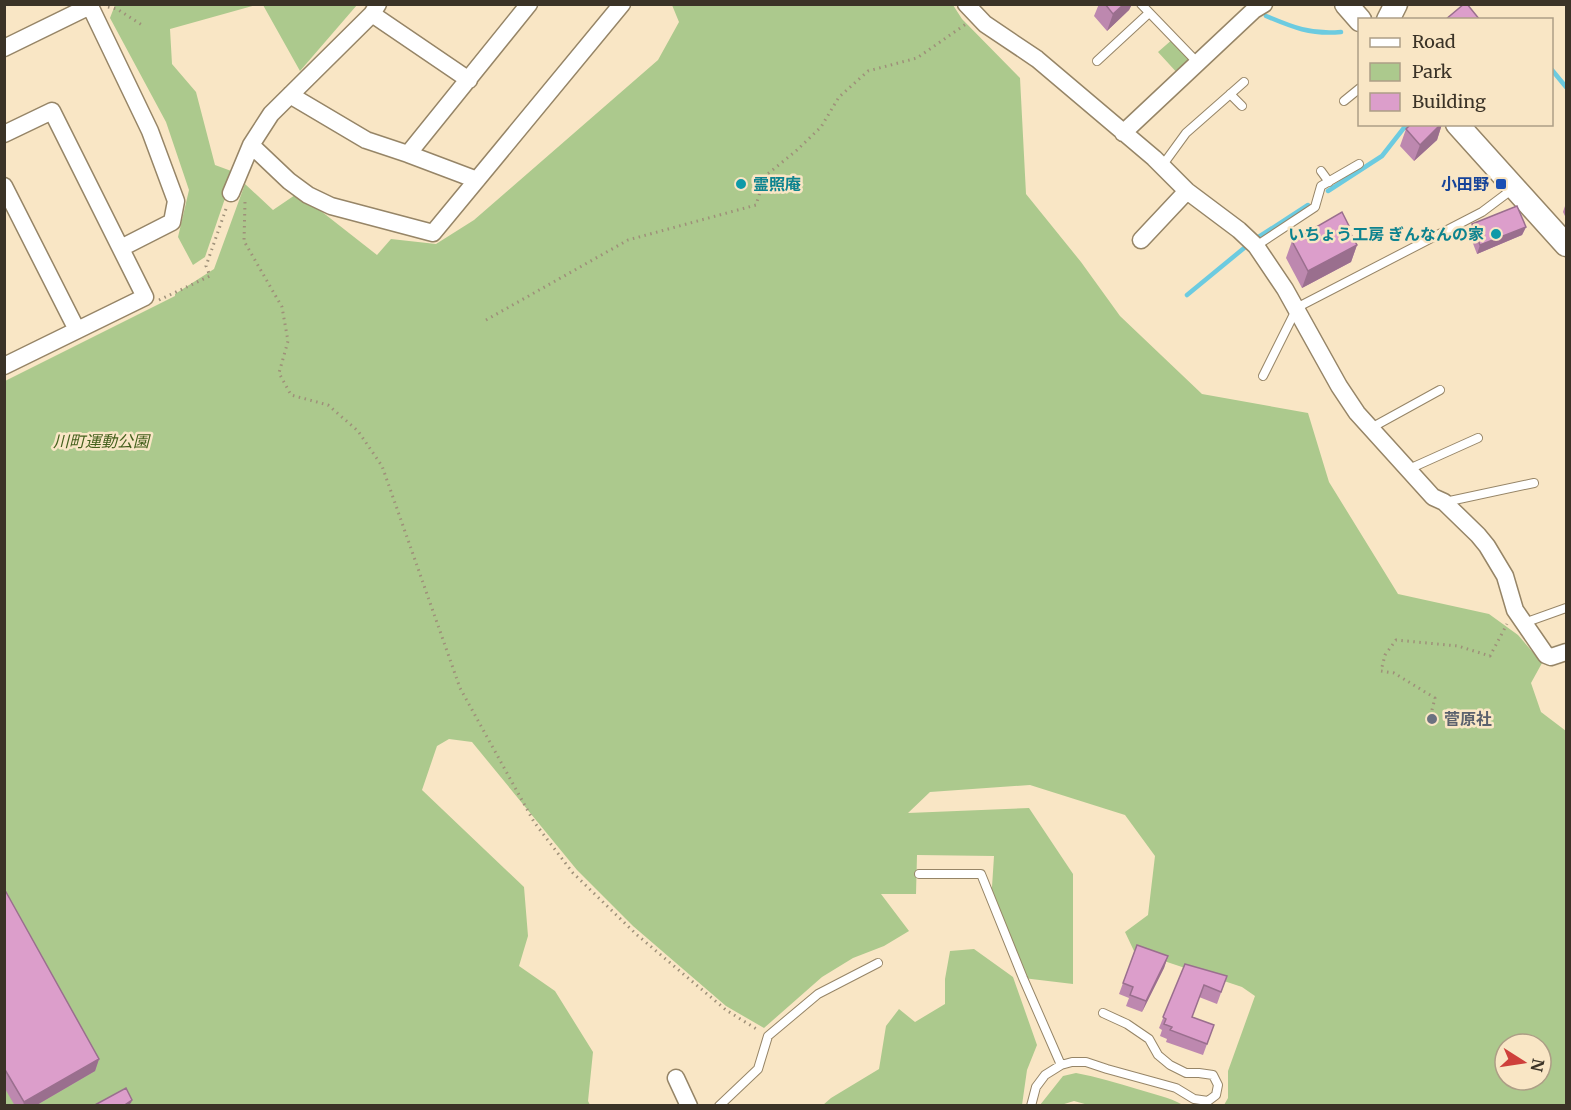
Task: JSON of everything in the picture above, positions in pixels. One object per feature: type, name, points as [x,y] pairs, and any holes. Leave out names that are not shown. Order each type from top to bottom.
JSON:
[{"type":"main road","points":[[1346,4],[1358,18]]},
{"type":"main road","points":[[1389,18],[1396,4]]},
{"type":"main road","points":[[1459,126],[1566,245]]},
{"type":"street","points":[[251,145],[289,181],[308,195],[331,206],[433,233],[622,4]]},
{"type":"street","points":[[1123,133],[1197,62],[1254,10],[1264,4]]},
{"type":"street","points":[[4,48],[90,6],[150,131],[176,201],[172,222],[121,248]]},
{"type":"street","points":[[408,154],[469,80],[525,6]]},
{"type":"street","points":[[233,188],[251,145],[271,114],[375,9],[469,80]]},
{"type":"street","points":[[972,10],[985,24],[1037,59],[1162,166],[1187,191],[1239,230],[1256,246],[1285,289],[1339,386],[1357,413],[1434,497],[1444,502],[1478,535],[1505,576],[1515,610],[1546,655],[1551,657],[1566,652]]},
{"type":"street","points":[[290,95],[366,140],[477,180]]},
{"type":"street","points":[[4,134],[52,111],[145,297],[7,360]]},
{"type":"street","points":[[4,186],[77,330]]},
{"type":"street","points":[[1141,240],[1187,191]]},
{"type":"street","points":[[676,1077],[689,1106]]},
{"type":"lane","points":[[1141,4],[1197,62]]},
{"type":"lane","points":[[1097,61],[1149,13]]},
{"type":"lane","points":[[1162,166],[1186,133],[1244,82]]},
{"type":"lane","points":[[1344,101],[1358,89]]},
{"type":"lane","points":[[1230,94],[1242,106]]},
{"type":"lane","points":[[1256,246],[1315,207],[1321,186],[1359,164]]},
{"type":"lane","points":[[1321,171],[1329,182]]},
{"type":"lane","points":[[1263,376],[1296,310],[1302,305],[1482,212],[1515,187]]},
{"type":"lane","points":[[1371,428],[1440,390]]},
{"type":"lane","points":[[1409,469],[1478,438]]},
{"type":"lane","points":[[1444,502],[1534,483]]},
{"type":"lane","points":[[1524,622],[1566,608]]},
{"type":"lane","points":[[919,874],[981,874],[1061,1065]]},
{"type":"lane","points":[[719,1106],[758,1069],[768,1036],[818,994],[878,963]]},
{"type":"lane","points":[[1031,1106],[1036,1087],[1045,1075],[1061,1065],[1072,1062],[1086,1062],[1176,1088],[1194,1099],[1208,1101],[1216,1095],[1218,1085],[1213,1076],[1186,1073],[1170,1065],[1158,1055],[1149,1039],[1127,1024],[1103,1013]]},
{"type":"path","points":[[92,10],[100,6],[117,9],[142,25]]},
{"type":"path","points":[[486,320],[628,240],[756,205],[765,176],[821,127],[839,97],[868,71],[917,58],[972,10]]},
{"type":"path","points":[[154,302],[210,276],[206,266],[233,188],[245,200],[244,241],[282,307],[288,341],[279,373],[291,395],[328,405],[358,431],[382,466],[460,688],[534,822],[573,873],[636,934],[726,1010],[768,1036]]},
{"type":"path","points":[[1432,710],[1434,698],[1394,673],[1381,671],[1385,655],[1396,640],[1458,646],[1490,656],[1504,629]]},
{"type":"green space","points":[[115,5],[256,5],[170,29],[172,64],[196,92],[215,165],[234,172],[205,257],[193,265],[178,237],[189,190],[166,122],[110,18]]},
{"type":"green space","points":[[263,5],[357,5],[300,71]]},
{"type":"green space","name":"川町運動公園","points":[[672,5],[953,5],[962,19],[1020,78],[1026,194],[1081,262],[1120,316],[1202,394],[1308,413],[1329,482],[1398,594],[1489,614],[1518,635],[1542,663],[1531,683],[1541,712],[1566,731],[1566,1105],[1224,1105],[1228,1098],[1228,1071],[1255,996],[1242,987],[1134,951],[1125,932],[1148,915],[1155,856],[1125,815],[1030,785],[930,792],[908,813],[1029,808],[1073,874],[1073,984],[1023,978],[988,891],[992,887],[994,856],[917,855],[916,894],[881,894],[909,931],[884,946],[853,958],[822,977],[764,1028],[726,1006],[633,926],[577,870],[472,742],[449,739],[437,746],[422,790],[524,887],[528,936],[519,966],[555,991],[593,1052],[588,1101],[590,1105],[5,1106],[5,381],[175,296],[214,269],[245,184],[273,210],[298,193],[377,255],[391,239],[436,244],[474,220],[658,60],[679,22]]},
{"type":"green space","points":[[1174,38],[1193,58],[1180,76],[1158,52]]},
{"type":"green space","points":[[974,949],[1013,977],[1037,1045],[1027,1070],[1022,1105],[823,1105],[879,1069],[886,1026],[899,1009],[915,1022],[945,1004],[945,979],[950,951]]},
{"type":"green space","points":[[1076,1073],[1161,1096],[1183,1105],[1092,1106],[1074,1101],[1061,1105],[1040,1105],[1063,1076]]},
{"type":"building","points":[[1105,4],[1124,4],[1113,14]]},
{"type":"building","points":[[1467,4],[1478,18],[1447,18]]},
{"type":"building","points":[[1409,126],[1439,126],[1420,145],[1406,129]]},
{"type":"building","points":[[1517,206],[1526,227],[1480,245],[1472,224]]},
{"type":"building","points":[[1342,212],[1357,245],[1308,271],[1292,241]]},
{"type":"building","points":[[6,892],[99,1059],[24,1102],[4,1068],[4,893]]},
{"type":"building","points":[[1137,945],[1168,956],[1146,1001],[1130,995],[1133,987],[1123,983]]},
{"type":"building","points":[[1185,964],[1227,976],[1221,992],[1204,985],[1192,1017],[1214,1025],[1207,1044],[1170,1030],[1172,1027],[1164,1024],[1166,1019],[1163,1017]]},
{"type":"building","points":[[126,1088],[132,1100],[123,1106],[93,1106]]},
{"type":"waterway","points":[[1266,16],[1302,29],[1330,33],[1341,32]]},
{"type":"waterway","points":[[1553,71],[1566,87]]},
{"type":"waterway","points":[[1328,191],[1382,156],[1405,126]]},
{"type":"waterway","points":[[1257,238],[1308,205]]},
{"type":"waterway","points":[[1187,295],[1249,244]]},
{"type":"place","name":"霊照庵","points":[[741,184]]},
{"type":"place","name":"小田野","points":[[1501,184]]},
{"type":"place","name":"いちょう工房 ぎんなんの家","points":[[1496,234]]},
{"type":"place","name":"菅原社","points":[[1432,719]]}]
